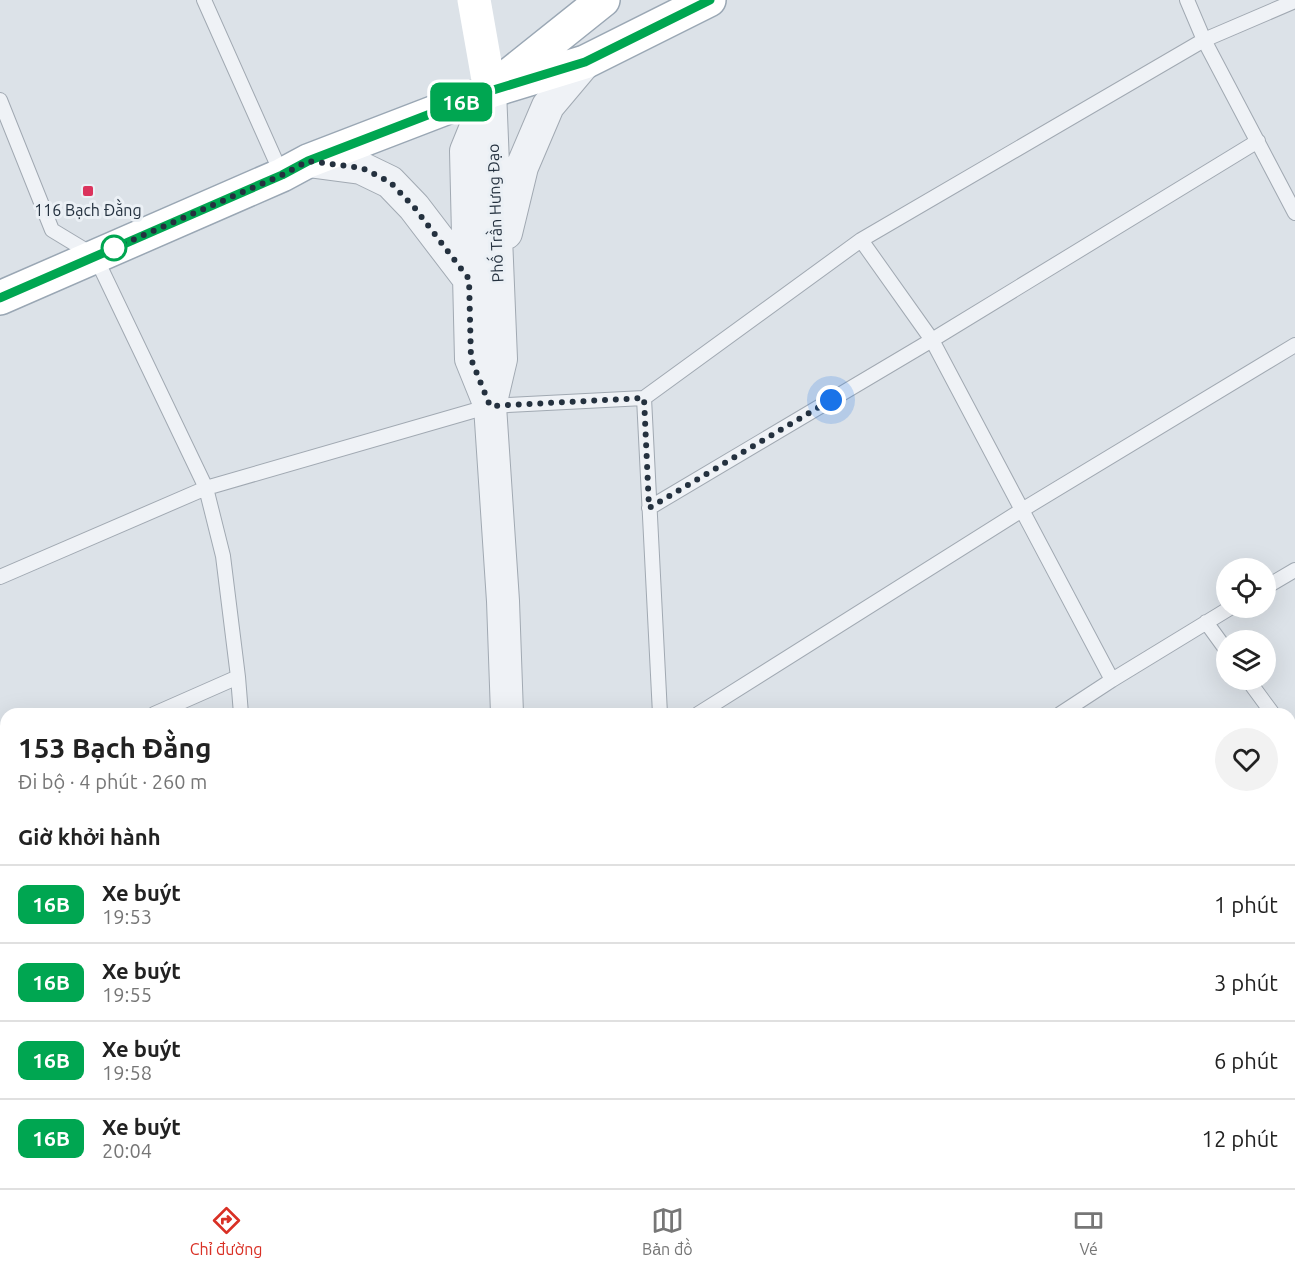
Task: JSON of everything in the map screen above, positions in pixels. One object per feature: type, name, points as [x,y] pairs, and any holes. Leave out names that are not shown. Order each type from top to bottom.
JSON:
[{"type":"main road","points":[[474,0],[490,91]]},
{"type":"main road","points":[[490,91],[603,0]]},
{"type":"main road","points":[[0,298],[295,168],[490,91],[585,62],[710,0]]},
{"type":"street","points":[[295,168],[362,168],[390,182],[483,274],[522,167],[548,106],[585,62]]},
{"type":"street","name":"Phố Trần Hưng Đạo","points":[[490,91],[466,151],[483,274],[471,359],[490,406],[503,601],[507,708]]},
{"type":"lane","points":[[204,0],[295,168]]},
{"type":"lane","points":[[1187,0],[1204,40],[1295,213]]},
{"type":"lane","points":[[0,577],[206,488],[490,406],[644,398],[861,240],[1204,40],[1295,1]]},
{"type":"lane","points":[[0,100],[52,230],[95,256],[206,488],[223,556],[241,708]]},
{"type":"lane","points":[[649,508],[932,340],[1258,141]]},
{"type":"lane","points":[[861,240],[932,340],[1112,680]]},
{"type":"lane","points":[[708,708],[1022,510],[1295,345]]},
{"type":"lane","points":[[644,398],[660,708]]},
{"type":"lane","points":[[1276,581],[1295,570]]},
{"type":"lane","points":[[1069,708],[1216,616]]},
{"type":"lane","points":[[1206,622],[1216,636]]},
{"type":"lane","points":[[168,708],[238,677]]},
{"type":"lane","points":[[1255,690],[1269,708]]},
{"type":"bus line","name":"16B","points":[[0,298],[282,175],[308,161],[490,91],[585,62],[710,0]]},
{"type":"place","name":"116 Bạch Đằng","points":[[88,191]]},
{"type":"route","points":[[114,248],[282,175],[308,161],[362,168],[390,182],[402,194],[469,279],[471,359],[490,406],[644,398],[649,508],[831,400]]}]
